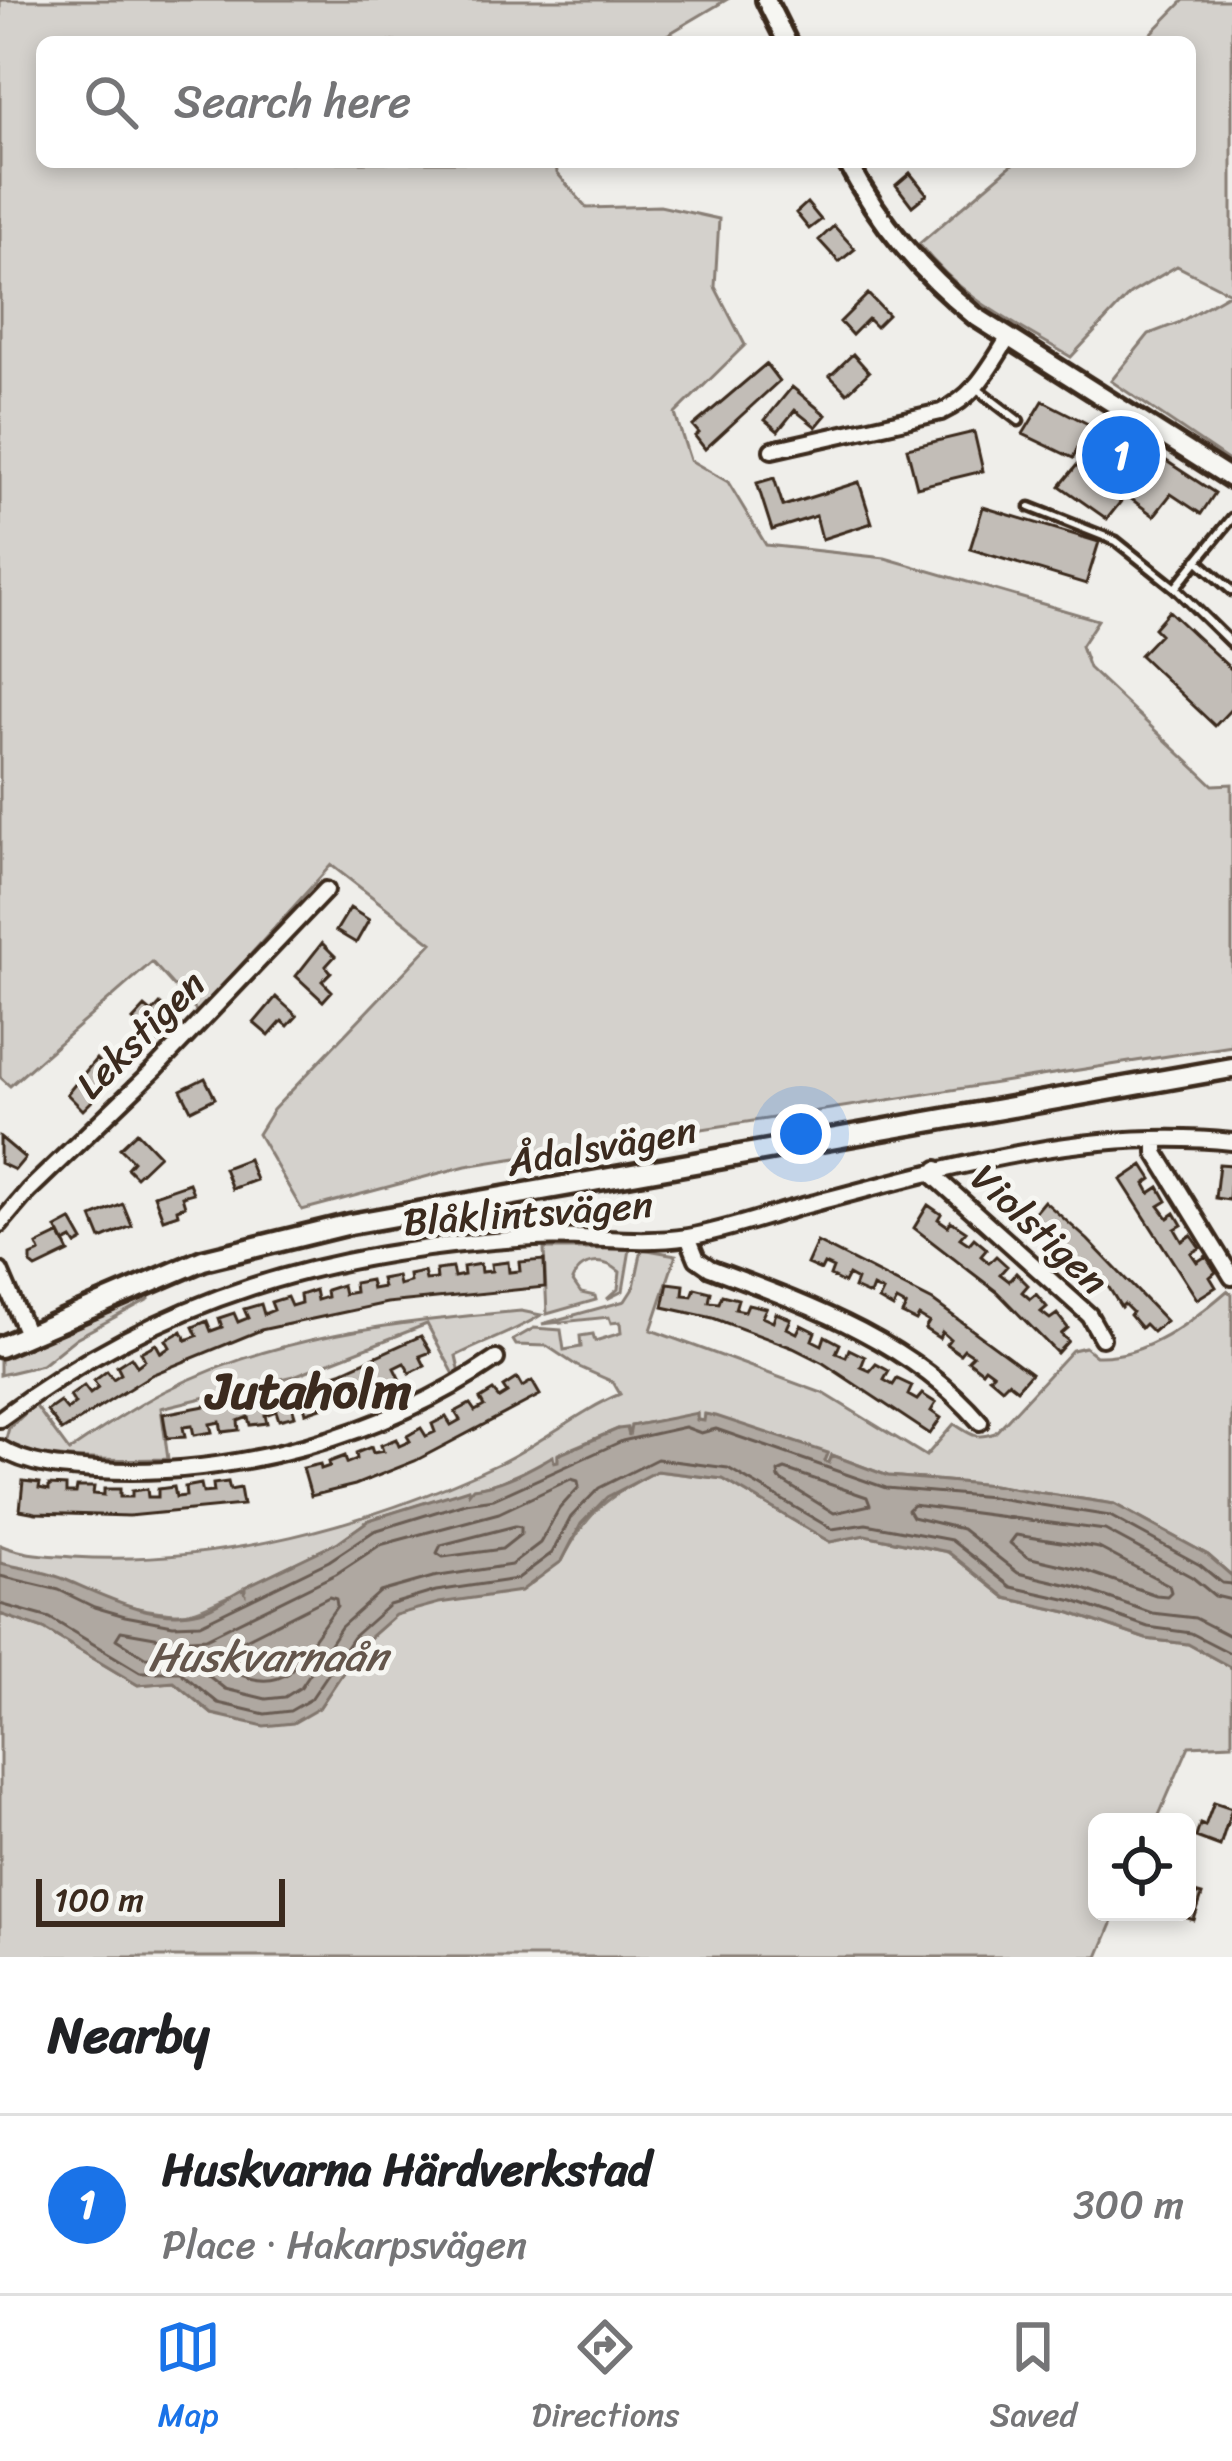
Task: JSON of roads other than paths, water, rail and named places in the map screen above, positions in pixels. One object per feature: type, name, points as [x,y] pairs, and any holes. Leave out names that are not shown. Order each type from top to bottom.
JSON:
[{"type":"main road","name":"Ådalsvägen","points":[[0,1347],[202,1260],[313,1232],[1232,1068]]},
{"type":"street","points":[[766,0],[784,36]]},
{"type":"street","points":[[850,168],[911,259],[975,316],[1232,479]]},
{"type":"street","points":[[772,450],[941,412],[962,402],[1009,337]]},
{"type":"street","name":"Lekstigen","points":[[2,1215],[158,1066],[326,890]]},
{"type":"street","points":[[1156,1140],[1156,1153],[1232,1276]]},
{"type":"street","name":"Blåklintsvägen","points":[[0,1419],[118,1341],[191,1306],[251,1285],[412,1250],[538,1238],[688,1237],[938,1169],[1026,1151],[1156,1140],[1232,1142]]},
{"type":"street","name":"Violstigen","points":[[938,1169],[934,1176],[1089,1315],[1102,1338]]},
{"type":"street","points":[[688,1237],[698,1259],[710,1268],[850,1324],[920,1369],[963,1402],[980,1422]]},
{"type":"street","points":[[0,1271],[27,1334]]},
{"type":"street","points":[[0,1448],[40,1464],[114,1471],[154,1471],[255,1456],[350,1432],[404,1411],[496,1359]]},
{"type":"lane","points":[[976,388],[1019,421]]},
{"type":"lane","points":[[1030,507],[1116,542],[1175,588],[1232,644]]},
{"type":"lane","points":[[1175,588],[1232,518]]},
{"type":"lane","points":[[1197,560],[1232,591]]},
{"type":"water","name":"Huskvarnaån","points":[[697,1413],[697,1420],[704,1421],[705,1414],[716,1416],[828,1453],[825,1461],[829,1463],[832,1455],[888,1476],[992,1485],[1114,1504],[1208,1555],[1232,1576],[1232,1668],[1188,1644],[1146,1639],[1071,1613],[1006,1598],[948,1552],[865,1535],[830,1542],[723,1479],[657,1471],[607,1497],[581,1524],[562,1561],[521,1591],[395,1615],[362,1644],[319,1708],[293,1723],[264,1726],[212,1714],[174,1682],[138,1685],[44,1629],[0,1614],[0,1563],[57,1576],[148,1611],[200,1611],[242,1589],[245,1593],[245,1587],[338,1542],[369,1520],[468,1489],[469,1493],[553,1456],[558,1461],[558,1455],[618,1429],[627,1428],[629,1436],[631,1426]]},
{"type":"place","name":"Huskvarna Härdverkstad","points":[[1121,455]]},
{"type":"district","name":"Jutaholm","points":[[309,1391]]}]
